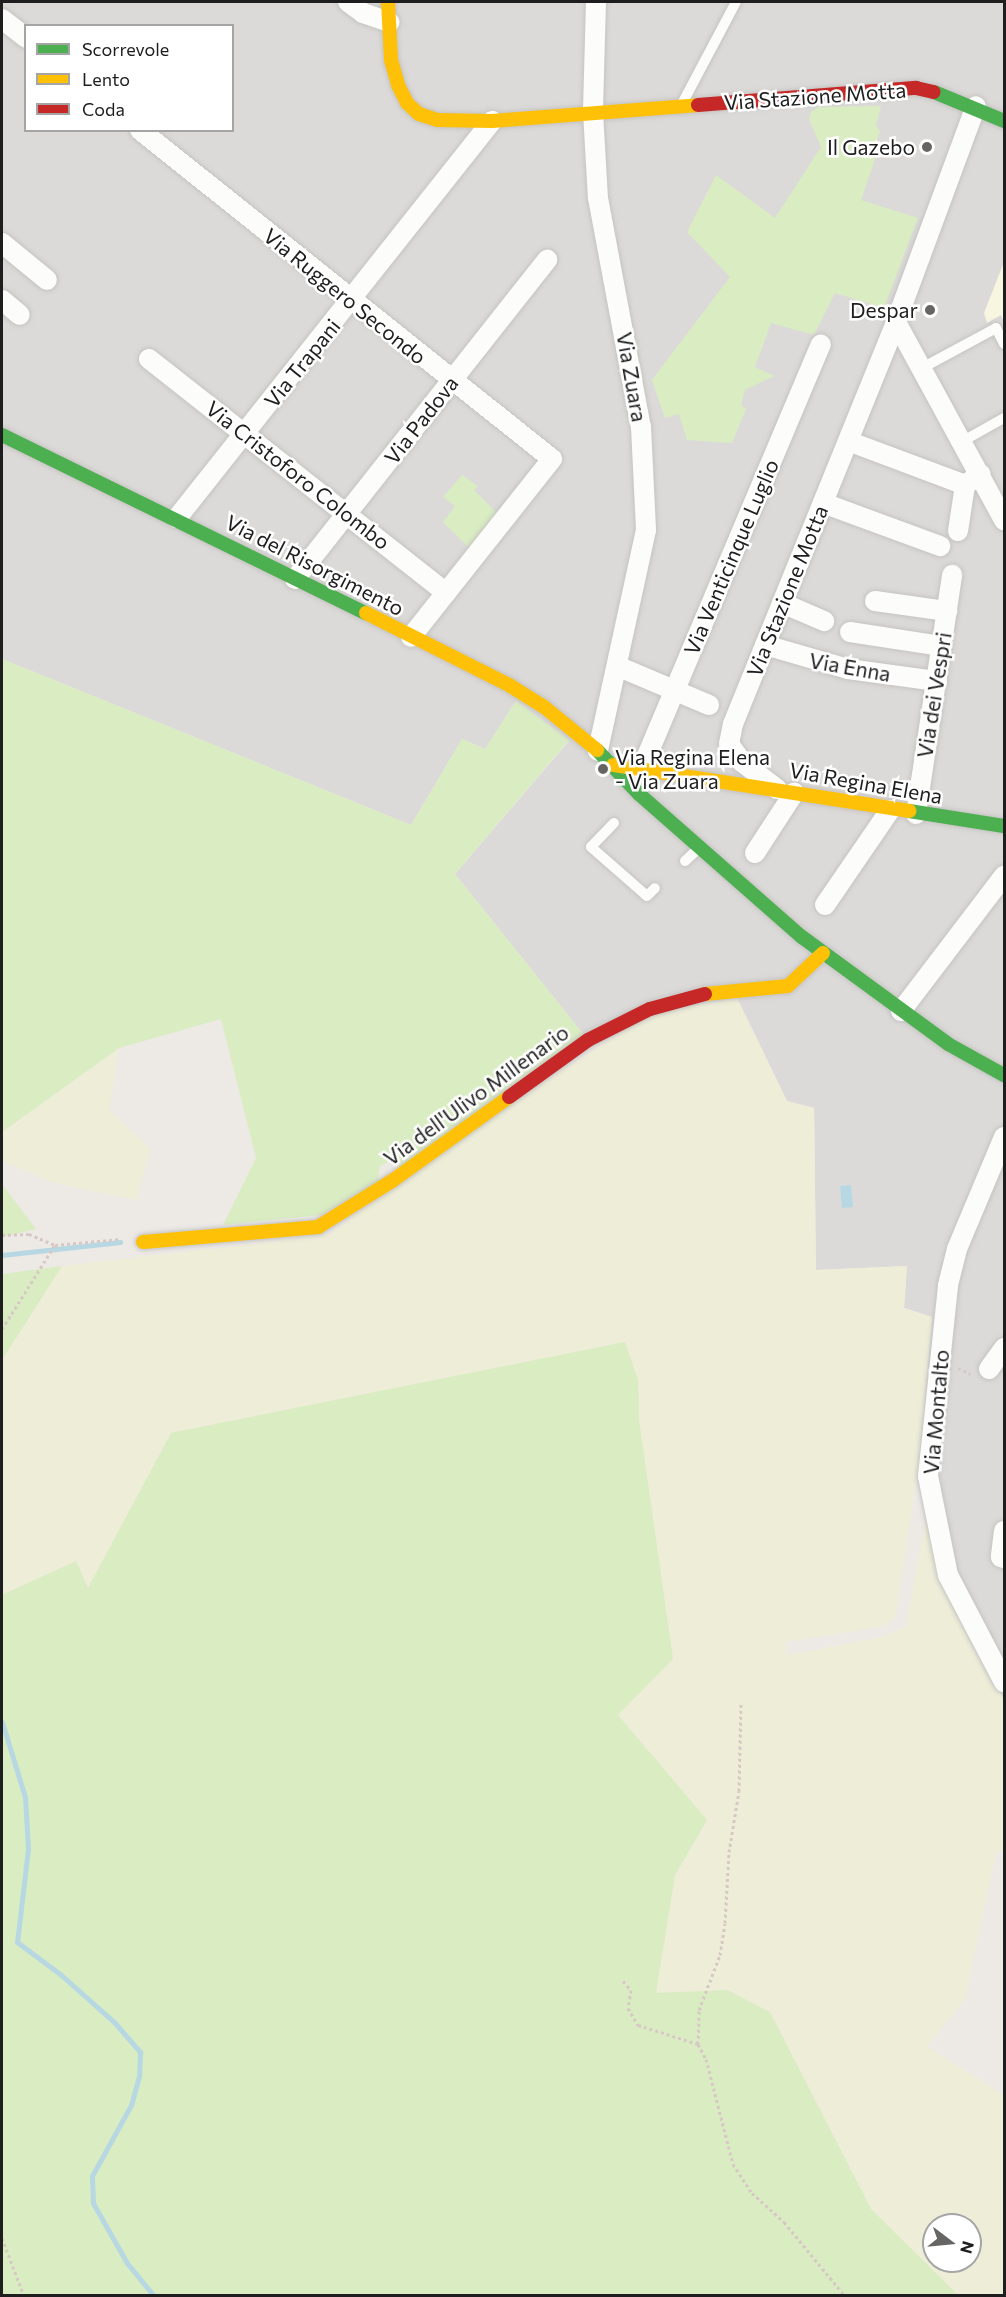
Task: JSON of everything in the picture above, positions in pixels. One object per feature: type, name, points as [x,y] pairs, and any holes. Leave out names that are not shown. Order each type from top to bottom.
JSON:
[{"type":"street","points":[[348,2],[363,13],[389,22]]},
{"type":"street","name":"Via Stazione Motta","points":[[388,2],[391,60],[407,102],[419,114],[437,120],[492,122],[593,112],[916,88],[976,106],[896,322],[765,645],[729,744],[742,762],[785,791]]},
{"type":"street","name":"Via Zuara","points":[[596,2],[593,112],[597,198],[639,416],[645,479],[646,530],[598,751]]},
{"type":"street","points":[[2,19],[24,36]]},
{"type":"street","points":[[976,106],[1005,121]]},
{"type":"street","name":"Via Trapani","points":[[177,518],[352,301],[492,122]]},
{"type":"street","name":"Via Ruggero Secondo","points":[[142,132],[552,459],[446,593]]},
{"type":"street","points":[[2,243],[47,280]]},
{"type":"street","name":"Via Padova","points":[[295,579],[548,260]]},
{"type":"street","points":[[2,300],[20,315]]},
{"type":"street","points":[[896,322],[1002,509]]},
{"type":"street","name":"Via Venticinque Luglio","points":[[641,770],[821,344]]},
{"type":"street","name":"Via Cristoforo Colombo","points":[[149,359],[348,512],[446,593]]},
{"type":"street","name":"Via del Risorgimento","points":[[2,435],[177,518],[508,685],[598,751],[639,794],[823,953],[948,1044],[1005,1075]]},
{"type":"street","points":[[848,441],[965,485]]},
{"type":"street","points":[[958,531],[965,485],[981,474]]},
{"type":"street","points":[[823,503],[940,546]]},
{"type":"street","name":"Via dei Vespri","points":[[916,814],[952,575]]},
{"type":"street","points":[[411,637],[446,593]]},
{"type":"street","points":[[875,601],[947,611]]},
{"type":"street","points":[[782,603],[824,621]]},
{"type":"street","points":[[850,632],[942,646]]},
{"type":"street","name":"Via Enna","points":[[765,645],[810,661],[848,669],[937,681]]},
{"type":"street","points":[[616,666],[709,705]]},
{"type":"street","name":"Via Regina Elena","points":[[613,765],[698,781],[785,791],[890,810],[1005,826]]},
{"type":"street","points":[[755,853],[785,791]]},
{"type":"street","points":[[825,905],[890,810]]},
{"type":"street","points":[[901,1011],[1005,876]]},
{"type":"street","name":"Via dell'Ulivo Millenario","points":[[144,1242],[318,1227],[392,1181],[588,1040],[650,1009],[693,995],[774,990],[788,986],[823,953]]},
{"type":"street","name":"Via Montalto","points":[[1005,1137],[957,1249],[948,1286],[928,1476],[948,1575],[965,1613],[1005,1682]]},
{"type":"street","points":[[989,1369],[1005,1348]]},
{"type":"street","points":[[1005,1531],[1000,1557],[1005,1558]]},
{"type":"lane","points":[[682,105],[736,2]]},
{"type":"lane","points":[[922,368],[996,328],[1005,344]]},
{"type":"lane","points":[[963,441],[1005,418]]},
{"type":"lane","points":[[614,822],[591,847],[646,896],[655,888]]},
{"type":"lane","points":[[685,861],[700,846]]},
{"type":"path","points":[[2,1235],[29,1234],[55,1245],[86,1239],[144,1242]]},
{"type":"path","points":[[2,1329],[55,1245]]},
{"type":"path","points":[[939,1360],[973,1375],[989,1369]]},
{"type":"path","points":[[741,1704],[739,1791],[729,1852],[725,1923],[720,1955],[699,2010],[698,2044],[706,2059],[733,2164],[752,2193],[784,2222],[845,2295]]},
{"type":"path","points":[[623,1981],[631,1990],[628,2008],[638,2025],[698,2044]]},
{"type":"path","points":[[2,2238],[8,2260]]},
{"type":"path","points":[[2,2251],[24,2295]]},
{"type":"shaded area","points":[[2,2],[1004,2],[1004,1700],[939,1575],[919,1462],[932,1317],[904,1308],[907,1266],[816,1270],[814,1108],[787,1101],[737,998],[584,1035],[455,874],[569,741],[516,701],[485,749],[462,739],[411,825],[2,659]]},
{"type":"shaded area","points":[[1004,262],[1004,322],[1001,315],[987,323],[984,313]]},
{"type":"shaded area","points":[[737,998],[787,1101],[814,1108],[816,1270],[907,1266],[904,1308],[932,1317],[919,1462],[895,1619],[879,1627],[785,1642],[788,1655],[882,1637],[906,1627],[928,1506],[939,1575],[1004,1700],[1004,1852],[996,1852],[965,1999],[927,2047],[1004,2095],[1004,2295],[958,2295],[936,2273],[982,2273],[982,2213],[922,2213],[922,2259],[871,2209],[770,2012],[727,1990],[655,1994],[675,1875],[707,1820],[618,1715],[639,1420],[638,1380],[88,1588],[76,1561],[2,1595],[2,1360],[62,1266],[328,1235],[491,1117],[651,1013]]},
{"type":"shaded area","points":[[119,1048],[109,1110],[151,1149],[136,1200],[54,1183],[2,1161],[2,1132]]},
{"type":"green space","points":[[881,106],[876,125],[880,131],[873,150],[877,153],[861,200],[918,218],[884,308],[835,293],[814,335],[771,323],[755,367],[774,376],[745,390],[741,405],[746,409],[732,443],[687,440],[679,414],[665,418],[652,380],[730,277],[687,232],[716,175],[775,218],[821,147],[809,119],[811,112],[818,107]]},
{"type":"green space","points":[[462,475],[478,486],[474,490],[498,514],[470,549],[443,522],[455,506],[443,497]]},
{"type":"green space","points":[[2,659],[411,825],[462,739],[485,749],[516,701],[569,740],[455,874],[584,1035],[399,1168],[390,1161],[380,1166],[378,1182],[321,1215],[223,1225],[256,1158],[221,1019],[119,1048],[2,1132]]},
{"type":"green space","points":[[2,1184],[36,1229],[2,1237]]},
{"type":"green space","points":[[62,1266],[2,1360],[2,1274]]},
{"type":"green space","points":[[625,1342],[638,1380],[639,1420],[673,1659],[618,1715],[707,1820],[675,1875],[656,1993],[727,1990],[770,2012],[871,2209],[922,2259],[922,2273],[936,2273],[958,2295],[2,2295],[2,1595],[76,1561],[88,1588],[171,1433]]},
{"type":"water","points":[[851,1185],[853,1207],[842,1208],[840,1186]]},
{"type":"waterway","points":[[2,1255],[120,1242]]},
{"type":"waterway","points":[[2,1722],[25,1797],[28,1849],[17,1942],[60,1974],[114,2022],[140,2052],[139,2076],[131,2105],[92,2176],[93,2203],[127,2263],[154,2296]]},
{"type":"traffic: fast","points":[[934,92],[1004,121]]},
{"type":"traffic: fast","points":[[2,435],[366,613]]},
{"type":"traffic: fast","points":[[597,750],[639,794],[802,937],[948,1044],[1004,1075]]},
{"type":"traffic: fast","points":[[909,811],[1004,826]]},
{"type":"traffic: slow","points":[[388,2],[391,60],[398,85],[407,103],[419,114],[437,120],[492,121],[698,105]]},
{"type":"traffic: slow","points":[[366,613],[509,685],[543,706],[597,750]]},
{"type":"traffic: slow","points":[[613,765],[909,811]]},
{"type":"traffic: slow","points":[[705,994],[788,986],[823,953]]},
{"type":"traffic: slow","points":[[143,1242],[318,1227],[392,1181],[509,1097]]},
{"type":"traffic: jam","points":[[698,105],[916,88],[934,92]]},
{"type":"traffic: jam","points":[[509,1097],[588,1040],[650,1009],[705,994]]},
{"type":"place","name":"Il Gazebo","points":[[927,147]]},
{"type":"place","name":"Despar","points":[[930,310]]},
{"type":"place","name":"Via Regina Elena - Via Zuara","points":[[603,769]]}]
